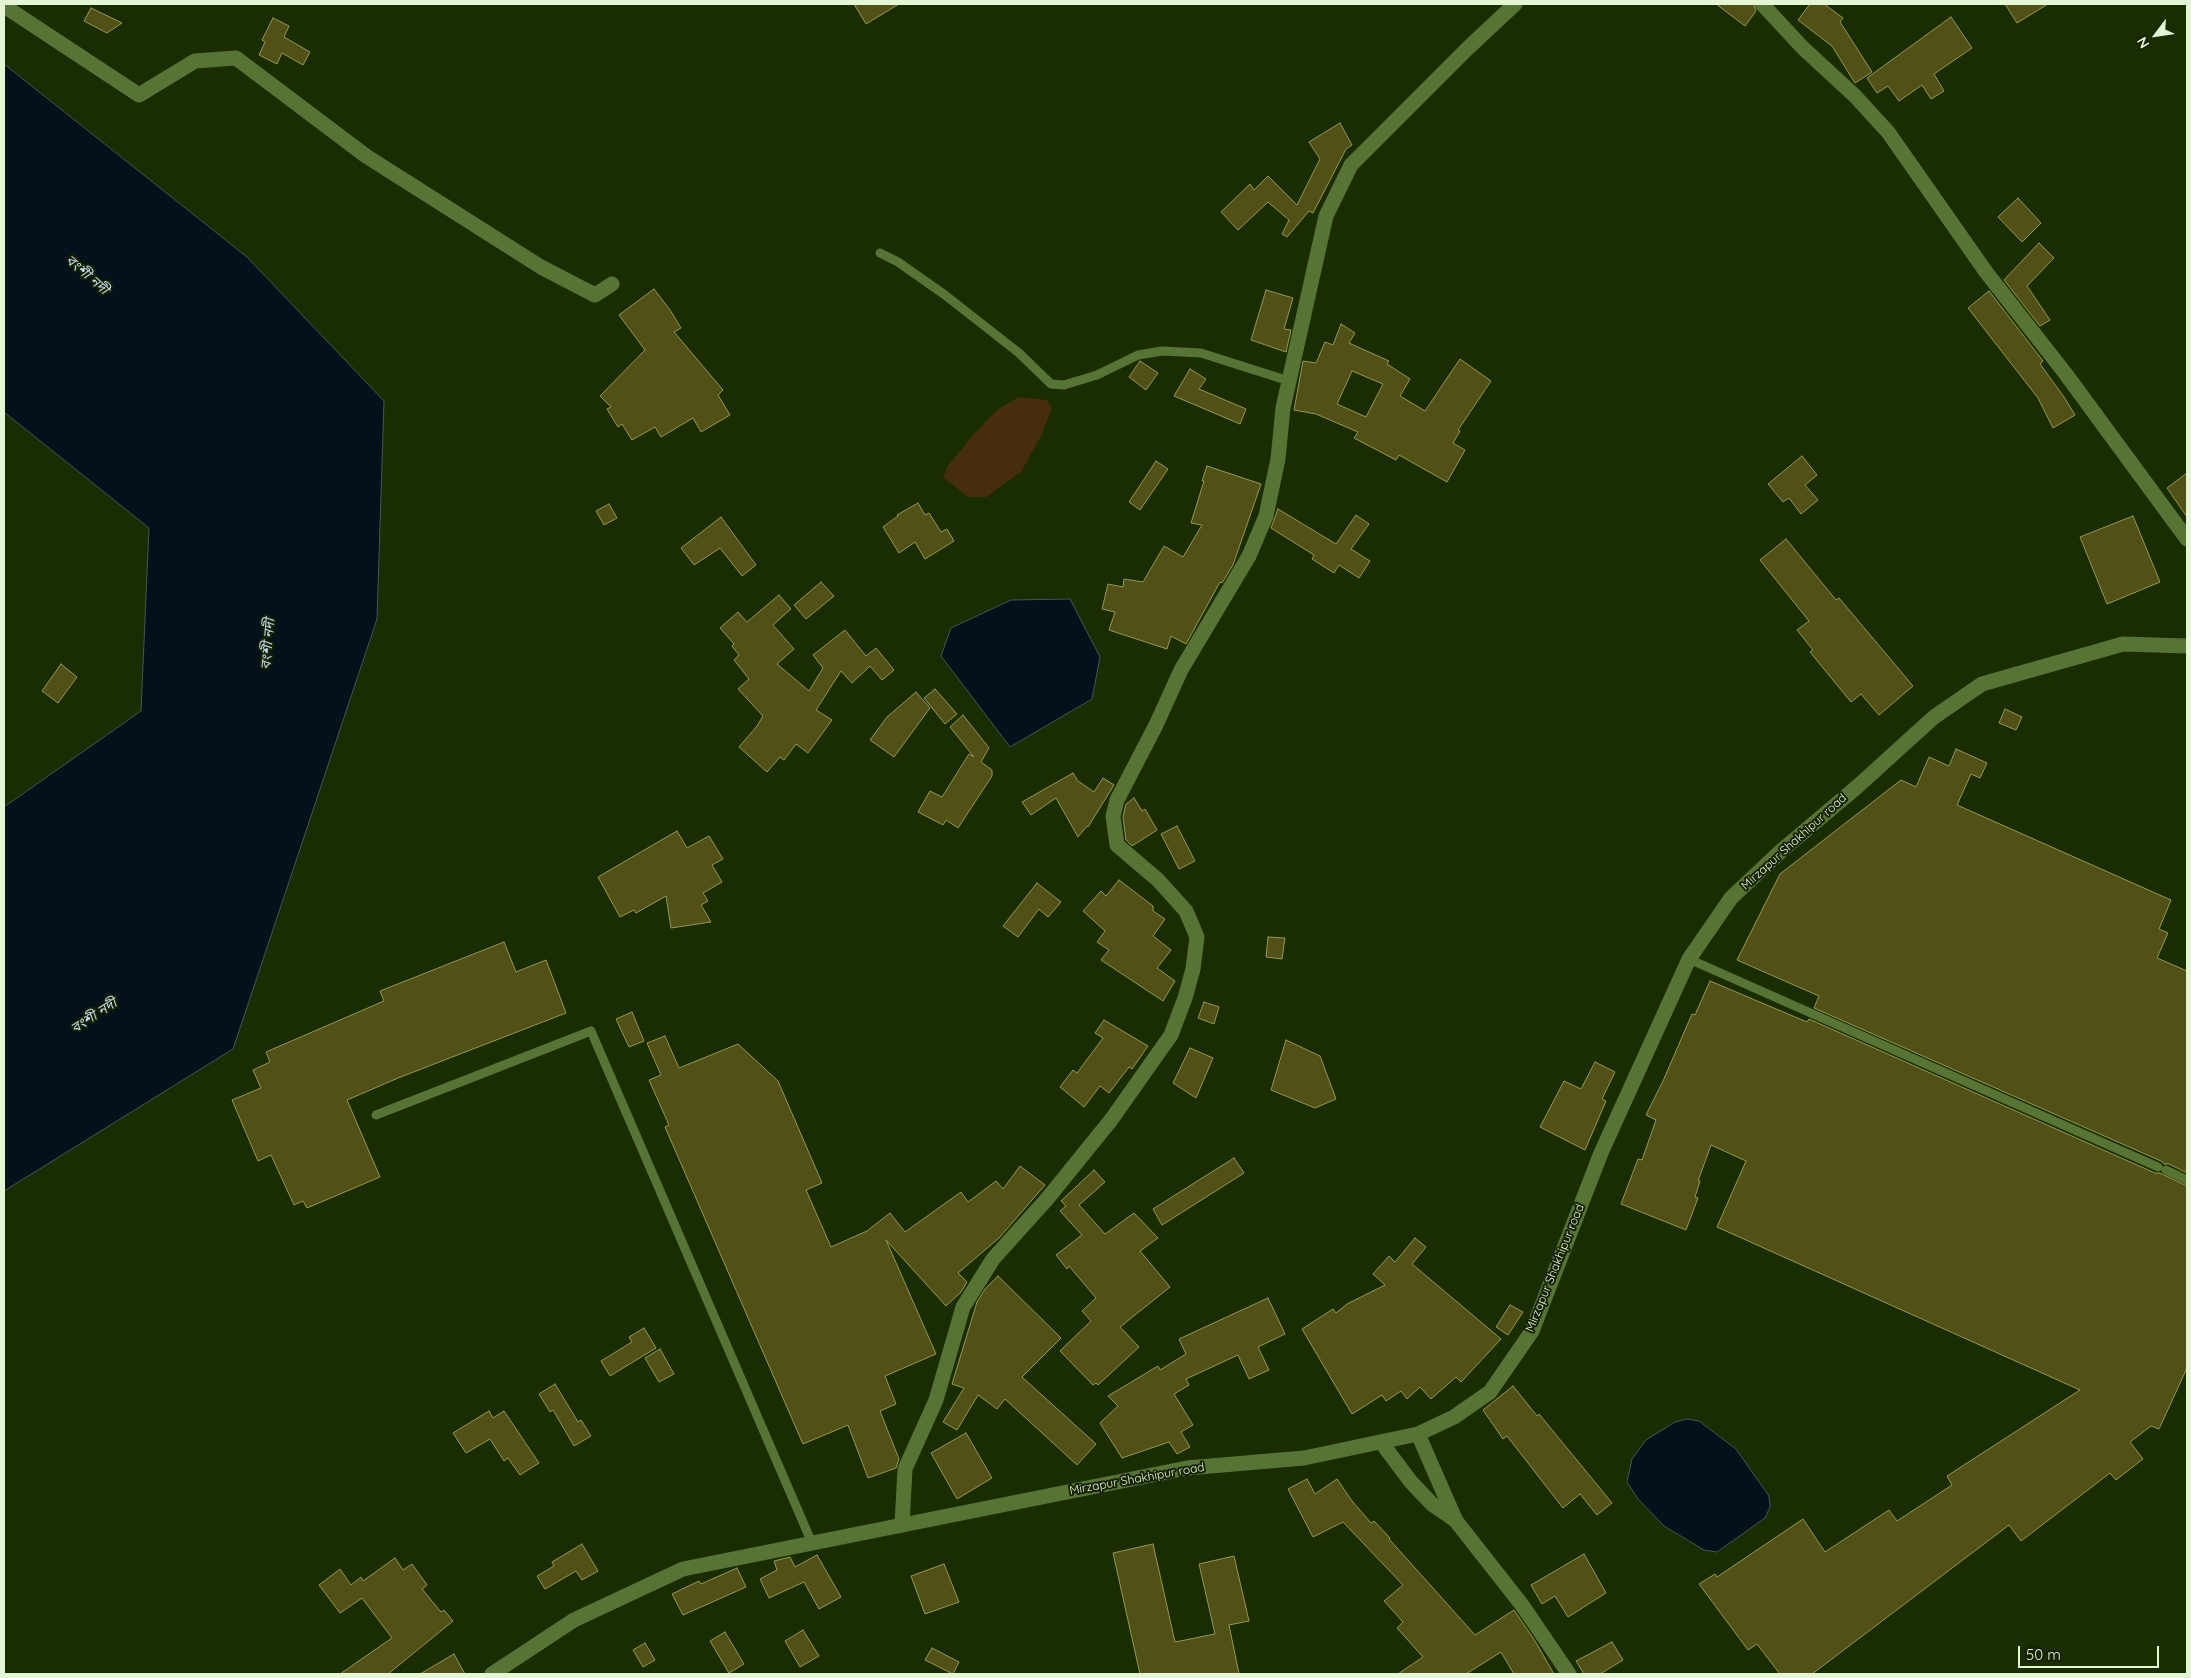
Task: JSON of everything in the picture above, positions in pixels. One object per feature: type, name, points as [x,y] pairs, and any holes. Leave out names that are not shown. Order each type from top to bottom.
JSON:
[{"type":"street","points":[[902,1525],[905,1469],[936,1400],[963,1307],[993,1259],[1047,1199],[1111,1120],[1171,1035],[1185,998],[1197,937],[1186,911],[1158,880],[1117,845],[1113,816],[1117,800],[1156,725],[1181,670],[1249,556],[1266,516],[1278,459],[1283,408],[1326,216],[1351,165],[1468,48],[1515,4]]},
{"type":"street","points":[[1762,4],[1803,48],[1855,96],[1888,132],[1986,272],[2065,373],[2187,539]]},
{"type":"street","points":[[4,6],[140,96],[195,61],[236,58],[366,156],[541,267],[595,295],[612,284]]},
{"type":"street","name":"Mirzapur Shakhipur road","points":[[492,1674],[574,1620],[683,1569],[1187,1468],[1304,1458],[1418,1434],[1454,1417],[1490,1392],[1532,1331],[1601,1153],[1689,959],[1731,898],[1780,851],[1858,786],[1934,717],[1982,684],[2123,644],[2187,646]]},
{"type":"street","points":[[1418,1434],[1456,1521],[1522,1605],[1569,1674]]},
{"type":"street","points":[[1381,1442],[1411,1482],[1432,1504],[1456,1521]]},
{"type":"lane","points":[[880,254],[898,262],[945,295],[1019,353],[1051,384],[1064,385],[1081,380],[1097,375],[1138,355],[1162,351],[1201,354],[1289,381]]},
{"type":"lane","points":[[1689,959],[2187,1180]]},
{"type":"lane","points":[[376,1115],[591,1031],[812,1543]]},
{"type":"shaded area","points":[[1019,397],[1047,400],[1052,408],[1042,434],[1021,472],[986,497],[968,497],[943,477],[947,467],[972,436],[997,410]]},
{"type":"water","name":"বংশী নদী","points":[[4,64],[247,257],[384,401],[377,619],[233,1049],[4,1191],[4,807],[141,711],[149,528],[4,412]]},
{"type":"water","points":[[1070,599],[1100,657],[1092,699],[1010,747],[941,656],[951,628],[1011,600]]},
{"type":"water","points":[[1687,1419],[1699,1421],[1736,1449],[1769,1496],[1770,1507],[1765,1518],[1717,1552],[1704,1550],[1664,1526],[1638,1499],[1627,1482],[1632,1459],[1646,1440],[1675,1422]]},
{"type":"building","points":[[854,4],[899,4],[866,24]]},
{"type":"building","points":[[1716,4],[1753,4],[1756,11],[1745,26]]},
{"type":"building","points":[[1810,4],[1824,4],[1843,18],[1840,22],[1872,72],[1855,83],[1832,46],[1798,20]]},
{"type":"building","points":[[2005,4],[2048,4],[2017,23]]},
{"type":"building","points":[[91,8],[122,23],[107,33],[84,21]]},
{"type":"building","points":[[1951,17],[1972,48],[1934,74],[1944,91],[1931,99],[1922,85],[1899,101],[1888,86],[1877,93],[1867,78]]},
{"type":"building","points":[[273,18],[289,26],[284,37],[310,52],[303,65],[282,53],[277,64],[259,55],[265,42],[262,40]]},
{"type":"building","points":[[1340,123],[1352,145],[1346,149],[1313,213],[1309,211],[1287,237],[1282,234],[1289,220],[1268,202],[1238,230],[1221,212],[1250,184],[1254,190],[1268,176],[1297,205],[1320,159],[1309,142]]},
{"type":"building","points":[[2018,198],[2041,223],[2022,242],[1998,217]]},
{"type":"building","points":[[2039,243],[2054,258],[2027,286],[2050,320],[2040,326],[2004,280]]},
{"type":"building","points":[[654,289],[681,328],[674,332],[723,390],[718,395],[730,415],[701,432],[693,418],[661,437],[655,427],[632,440],[622,424],[618,427],[607,409],[611,407],[600,396],[645,350],[619,315]]},
{"type":"building","points":[[1266,290],[1293,298],[1284,329],[1291,330],[1286,352],[1251,340]]},
{"type":"building","points":[[1989,291],[2043,361],[2040,364],[2075,415],[2053,428],[2038,398],[1968,308]]},
{"type":"building","points":[[1341,324],[1355,333],[1349,343],[1389,361],[1387,364],[1410,379],[1400,396],[1425,411],[1460,359],[1491,381],[1458,430],[1460,431],[1453,443],[1465,450],[1447,482],[1399,455],[1396,460],[1354,438],[1358,432],[1316,414],[1294,410],[1303,361],[1316,363],[1325,342],[1333,345]],"holes":[[[1352,371],[1383,384],[1366,417],[1337,404]]]},
{"type":"building","points":[[1140,361],[1158,373],[1146,390],[1129,377]]},
{"type":"building","points":[[1190,369],[1206,379],[1199,389],[1246,409],[1240,424],[1174,396]]},
{"type":"building","points":[[1802,456],[1817,475],[1805,485],[1818,500],[1801,514],[1789,498],[1783,502],[1768,484]]},
{"type":"building","points":[[1156,461],[1168,469],[1140,510],[1129,502]]},
{"type":"building","points":[[1207,466],[1261,484],[1233,565],[1222,583],[1220,582],[1186,644],[1171,636],[1167,649],[1109,630],[1115,612],[1102,609],[1108,584],[1123,587],[1124,579],[1143,582],[1164,546],[1183,557],[1202,525],[1191,523]]},
{"type":"building","points":[[2187,473],[2187,517],[2167,488]]},
{"type":"building","points":[[918,503],[925,515],[929,513],[941,532],[947,529],[954,541],[925,559],[915,542],[899,553],[883,527],[897,515]]},
{"type":"building","points":[[609,504],[617,518],[604,525],[596,511]]},
{"type":"building","points":[[1278,509],[1336,544],[1356,515],[1369,524],[1351,549],[1370,561],[1359,578],[1339,565],[1334,573],[1312,559],[1314,555],[1271,528]]},
{"type":"building","points":[[2133,516],[2160,582],[2107,604],[2080,537]]},
{"type":"building","points":[[721,517],[756,565],[742,576],[720,548],[694,565],[681,548]]},
{"type":"building","points":[[1786,539],[1836,600],[1839,598],[1913,686],[1879,715],[1861,694],[1851,702],[1810,652],[1813,650],[1797,630],[1809,621],[1760,560]]},
{"type":"building","points":[[821,582],[834,596],[806,619],[794,605]]},
{"type":"building","points":[[779,595],[791,609],[773,625],[794,649],[777,664],[809,691],[823,668],[813,655],[845,630],[866,656],[876,648],[894,670],[882,680],[870,666],[852,683],[841,671],[816,710],[832,720],[808,753],[796,744],[784,760],[780,757],[767,772],[739,747],[763,716],[738,689],[749,679],[734,660],[739,655],[732,646],[734,644],[720,628],[738,612],[747,622]]},
{"type":"building","points":[[61,664],[77,677],[58,703],[42,691]]},
{"type":"building","points":[[935,689],[957,714],[945,724],[924,698]]},
{"type":"building","points":[[916,692],[930,708],[894,757],[870,740],[887,717]]},
{"type":"building","points":[[2005,709],[2022,717],[2016,730],[1999,723]]},
{"type":"building","points":[[963,715],[989,748],[981,762],[992,770],[992,776],[958,828],[946,820],[943,825],[918,812],[930,791],[942,797],[969,754],[974,757],[950,727]]},
{"type":"building","points":[[1956,749],[1987,763],[1980,778],[1971,774],[1957,805],[2171,900],[2159,929],[2168,933],[2157,958],[2187,971],[2187,1173],[1814,1008],[1819,996],[1737,960],[1780,874],[1901,780],[1916,787],[1929,757],[1949,766]]},
{"type":"building","points":[[1073,773],[1078,781],[1094,792],[1103,778],[1114,785],[1088,827],[1078,837],[1056,798],[1031,815],[1022,802]]},
{"type":"building","points":[[1134,798],[1142,811],[1145,809],[1157,830],[1132,846],[1126,840],[1123,817],[1126,804]]},
{"type":"building","points":[[1177,826],[1195,861],[1179,869],[1161,834]]},
{"type":"building","points":[[677,831],[687,848],[709,836],[723,859],[712,865],[722,882],[703,893],[708,901],[701,905],[711,922],[671,928],[666,896],[636,913],[634,910],[620,917],[598,877]]},
{"type":"building","points":[[1119,880],[1153,906],[1153,911],[1165,919],[1153,936],[1171,950],[1157,968],[1175,981],[1163,1001],[1101,960],[1109,950],[1097,942],[1105,931],[1083,911],[1101,891],[1106,896]]},
{"type":"building","points":[[1037,883],[1061,902],[1048,917],[1039,909],[1018,937],[1003,926]]},
{"type":"building","points":[[1268,937],[1285,938],[1282,959],[1266,957]]},
{"type":"building","points":[[504,942],[516,972],[546,960],[566,1013],[398,1078],[347,1100],[380,1177],[307,1208],[303,1201],[294,1205],[271,1155],[258,1161],[232,1100],[261,1088],[253,1070],[270,1062],[266,1052],[384,1001],[380,991]]},
{"type":"building","points":[[1710,981],[1807,1022],[1809,1019],[2187,1186],[2187,1368],[2159,1429],[2151,1426],[2130,1442],[2143,1459],[2116,1480],[2110,1473],[2021,1541],[2009,1525],[1812,1674],[1780,1674],[1757,1644],[1748,1650],[1699,1584],[1715,1574],[1717,1577],[1803,1519],[1825,1552],[1889,1510],[1897,1521],[1952,1485],[1947,1476],[2080,1390],[1717,1227],[1746,1161],[1711,1145],[1698,1181],[1700,1181],[1695,1197],[1698,1198],[1686,1230],[1621,1204],[1638,1159],[1642,1160],[1656,1120],[1646,1115],[1692,1014],[1695,1015]]},
{"type":"building","points":[[1204,1002],[1219,1007],[1214,1024],[1198,1018]]},
{"type":"building","points":[[632,1012],[644,1041],[629,1047],[616,1019]]},
{"type":"building","points":[[1104,1020],[1148,1046],[1132,1069],[1129,1067],[1109,1093],[1100,1086],[1084,1107],[1060,1087],[1073,1070],[1077,1073],[1103,1038],[1095,1033]]},
{"type":"building","points":[[665,1036],[679,1068],[738,1044],[778,1081],[822,1183],[806,1190],[831,1247],[867,1231],[890,1213],[905,1232],[961,1192],[968,1202],[996,1181],[1003,1189],[1020,1166],[1045,1185],[999,1238],[958,1273],[967,1282],[961,1292],[946,1306],[886,1240],[936,1354],[885,1376],[896,1404],[880,1411],[899,1459],[896,1468],[868,1478],[848,1425],[803,1444],[665,1127],[669,1125],[649,1080],[661,1075],[647,1043]]},
{"type":"building","points":[[1286,1040],[1320,1056],[1336,1099],[1315,1108],[1271,1090]]},
{"type":"building","points":[[1190,1048],[1213,1058],[1196,1098],[1173,1083]]},
{"type":"building","points":[[1595,1062],[1615,1072],[1602,1099],[1606,1101],[1585,1150],[1540,1127],[1564,1081],[1581,1089]]},
{"type":"building","points":[[1234,1158],[1244,1173],[1162,1225],[1153,1209]]},
{"type":"building","points":[[1094,1170],[1105,1182],[1079,1205],[1105,1234],[1134,1213],[1158,1238],[1140,1251],[1170,1287],[1120,1327],[1139,1347],[1098,1385],[1096,1383],[1093,1385],[1060,1351],[1091,1321],[1082,1311],[1096,1298],[1069,1266],[1067,1269],[1056,1255],[1082,1235],[1060,1211],[1066,1206],[1061,1201]]},
{"type":"building","points":[[1415,1238],[1426,1247],[1412,1264],[1501,1339],[1461,1382],[1456,1377],[1431,1399],[1420,1387],[1407,1399],[1401,1391],[1386,1401],[1382,1395],[1352,1414],[1302,1329],[1333,1309],[1336,1313],[1347,1304],[1385,1285],[1373,1274],[1389,1256],[1395,1262]]},
{"type":"building","points":[[998,1276],[1061,1338],[1022,1377],[1096,1444],[1077,1465],[1005,1399],[997,1409],[978,1395],[957,1430],[943,1422],[964,1388],[952,1384],[977,1302],[985,1289]]},
{"type":"building","points":[[1268,1298],[1285,1334],[1258,1347],[1269,1370],[1249,1379],[1238,1355],[1186,1379],[1189,1385],[1174,1394],[1193,1425],[1181,1432],[1190,1447],[1177,1454],[1169,1442],[1122,1458],[1100,1423],[1118,1406],[1108,1396],[1158,1366],[1160,1370],[1186,1354],[1179,1339]]},
{"type":"building","points":[[1510,1305],[1523,1312],[1508,1335],[1496,1327]]},
{"type":"building","points":[[644,1328],[656,1348],[610,1376],[601,1361],[632,1342],[629,1337]]},
{"type":"building","points":[[660,1349],[674,1374],[659,1382],[645,1358]]},
{"type":"building","points":[[555,1384],[578,1422],[581,1420],[591,1436],[574,1446],[553,1410],[550,1412],[539,1394]]},
{"type":"building","points":[[1513,1386],[1537,1416],[1539,1414],[1612,1503],[1597,1515],[1580,1494],[1563,1508],[1507,1436],[1503,1439],[1483,1410]]},
{"type":"building","points":[[489,1411],[493,1418],[504,1411],[539,1463],[520,1475],[508,1458],[504,1461],[490,1439],[466,1453],[453,1433]]},
{"type":"building","points":[[966,1433],[992,1478],[957,1499],[931,1453]]},
{"type":"building","points":[[1307,1479],[1315,1494],[1337,1479],[1352,1501],[1371,1523],[1374,1521],[1390,1538],[1475,1635],[1514,1610],[1554,1674],[1514,1674],[1501,1652],[1466,1674],[1398,1674],[1423,1657],[1397,1628],[1403,1622],[1384,1601],[1403,1585],[1343,1522],[1313,1537],[1288,1489]]},
{"type":"building","points":[[582,1544],[598,1571],[582,1580],[576,1571],[545,1589],[537,1576],[554,1566],[552,1562]]},
{"type":"building","points":[[1153,1544],[1175,1642],[1215,1634],[1199,1564],[1234,1556],[1249,1621],[1229,1625],[1239,1674],[1140,1674],[1113,1553]]},
{"type":"building","points":[[1584,1554],[1606,1593],[1568,1617],[1555,1596],[1542,1604],[1531,1585]]},
{"type":"building","points":[[817,1555],[841,1597],[819,1609],[804,1582],[769,1598],[760,1579],[777,1570],[774,1561],[790,1557],[795,1567]]},
{"type":"building","points":[[395,1558],[403,1570],[412,1564],[427,1585],[422,1589],[441,1612],[444,1610],[453,1621],[388,1674],[340,1674],[392,1638],[362,1598],[340,1613],[319,1585],[340,1569],[351,1585],[361,1577],[363,1581]]},
{"type":"building","points":[[944,1564],[959,1602],[925,1614],[911,1576]]},
{"type":"building","points":[[737,1568],[746,1587],[683,1615],[672,1594],[699,1581],[701,1584]]},
{"type":"building","points":[[803,1630],[819,1656],[800,1667],[785,1641]]},
{"type":"building","points":[[725,1632],[744,1664],[729,1673],[710,1641]]},
{"type":"building","points":[[1612,1642],[1623,1660],[1600,1674],[1584,1674],[1576,1661]]},
{"type":"building","points":[[645,1643],[655,1660],[643,1667],[633,1650]]},
{"type":"building","points":[[932,1648],[959,1662],[953,1674],[925,1660]]},
{"type":"building","points":[[454,1654],[465,1674],[420,1674]]}]
